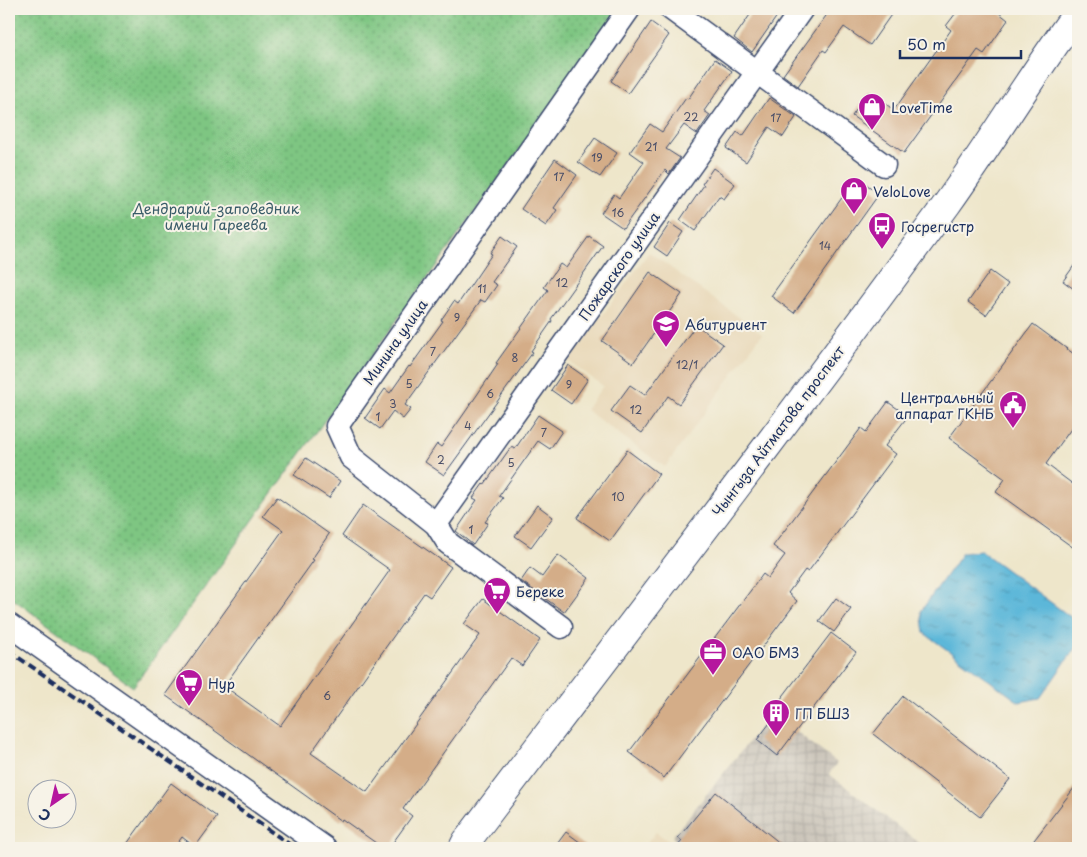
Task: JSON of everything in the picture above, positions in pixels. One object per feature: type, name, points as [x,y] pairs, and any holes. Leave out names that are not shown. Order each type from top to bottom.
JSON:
[{"type":"main road","name":"Чынгыза Айтматова проспект","points":[[462,846],[842,347],[951,198],[1055,42],[1078,12]]},
{"type":"street","name":"Минина улица","points":[[561,626],[448,543],[436,524],[351,457],[336,426],[629,9]]},
{"type":"street","points":[[671,9],[884,165]]},
{"type":"street","name":"Пожарского улица","points":[[436,524],[802,9]]},
{"type":"street","points":[[9,625],[325,848]]},
{"type":"shaded area","name":"Абитуриент","points":[[649,252],[762,334],[665,467],[586,410],[603,386],[569,361]]},
{"type":"shaded area","points":[[772,713],[837,763],[829,774],[926,848],[686,848],[672,837]]},
{"type":"shaded area","points":[[656,832],[678,848],[643,848]]},
{"type":"green space","name":"Дендрарий-заповедник имени Гареева","points":[[9,9],[621,9],[133,687],[9,596]]},
{"type":"water","points":[[981,551],[1076,621],[1078,644],[1040,698],[1019,702],[924,633],[921,611],[962,553]]},
{"type":"building","points":[[754,9],[782,9],[752,52],[734,38]]},
{"type":"building","points":[[831,9],[895,9],[870,45],[844,27],[826,52],[823,50],[798,86],[783,75]]},
{"type":"building","points":[[959,9],[994,9],[1008,20],[984,54],[978,50],[904,153],[852,116],[869,92],[894,110],[951,30],[946,26]]},
{"type":"building","points":[[651,22],[669,35],[628,93],[611,81]]},
{"type":"building","points":[[715,59],[732,71],[704,111],[710,115],[697,134],[684,125],[666,149],[680,158],[669,174],[665,170],[623,228],[601,213],[614,194],[619,198],[644,162],[630,152],[650,124],[662,132],[686,98],[688,99]]},
{"type":"building","points":[[769,98],[796,117],[783,137],[769,127],[746,162],[726,148],[737,132],[743,136]]},
{"type":"building","points":[[595,138],[617,153],[600,177],[578,162]]},
{"type":"building","points":[[555,159],[577,175],[554,208],[557,210],[546,226],[521,209]]},
{"type":"building","points":[[713,168],[735,184],[724,199],[719,196],[695,231],[680,220],[704,185],[702,184]]},
{"type":"building","points":[[857,177],[879,194],[794,313],[771,296]]},
{"type":"building","points":[[670,223],[683,232],[667,256],[654,247]]},
{"type":"building","points":[[502,236],[517,247],[492,282],[497,285],[485,302],[481,300],[405,405],[411,409],[403,419],[393,411],[380,429],[365,418],[385,389],[390,393],[410,367],[443,321],[441,320],[454,301],[458,304]]},
{"type":"building","points":[[589,236],[603,246],[551,319],[552,321],[531,351],[533,352],[444,475],[425,462],[437,444],[441,447],[477,395],[498,364],[496,363],[548,290],[544,287],[560,264],[566,268]]},
{"type":"building","points":[[1078,260],[1078,292],[1063,281]]},
{"type":"building","points":[[990,271],[1008,284],[986,315],[968,302]]},
{"type":"building","points":[[650,272],[682,294],[633,363],[602,341]]},
{"type":"building","name":"Центральный аппарат ГКНБ","points":[[1033,324],[1078,357],[1078,419],[1046,464],[1078,488],[1078,551],[996,492],[1005,479],[949,438]]},
{"type":"building","points":[[696,325],[723,344],[679,404],[668,396],[642,433],[611,411],[630,385],[645,395]]},
{"type":"building","points":[[568,365],[588,379],[571,404],[551,390]]},
{"type":"building","points":[[888,402],[908,416],[885,446],[896,454],[808,572],[805,570],[788,593],[797,601],[664,778],[629,752],[763,574],[768,578],[785,555],[773,546],[861,428],[866,432]]},
{"type":"building","points":[[538,415],[562,431],[550,449],[538,441],[499,496],[503,498],[485,522],[488,523],[473,545],[456,531],[477,500],[473,498],[511,447],[515,449]]},
{"type":"building","points":[[627,450],[659,474],[610,541],[577,518]]},
{"type":"building","points":[[306,458],[340,481],[329,498],[294,475]]},
{"type":"building","points":[[277,497],[329,534],[312,559],[314,560],[224,686],[280,726],[390,570],[342,536],[363,505],[451,567],[430,597],[424,593],[311,753],[367,792],[480,635],[464,624],[483,599],[540,640],[522,666],[511,658],[403,809],[412,816],[389,848],[383,848],[342,819],[341,821],[165,695],[283,530],[263,516]]},
{"type":"building","points":[[537,505],[553,517],[531,547],[515,536]]},
{"type":"building","points":[[558,555],[589,578],[564,612],[521,581],[530,568],[542,577]]},
{"type":"building","points":[[836,598],[851,609],[834,632],[819,621]]},
{"type":"building","points":[[831,633],[856,652],[777,756],[757,740],[776,715],[771,712]]},
{"type":"building","points":[[903,696],[1010,779],[980,817],[873,734]]},
{"type":"building","points":[[171,783],[217,817],[195,847],[182,837],[174,848],[124,848]]},
{"type":"building","points":[[1078,783],[1078,848],[1028,848]]},
{"type":"building","points":[[716,792],[786,848],[676,848],[682,841],[678,838]]},
{"type":"building","points":[[566,832],[588,848],[554,848]]},
{"type":"railway","points":[[9,651],[295,848]]},
{"type":"place","name":"LoveTime","points":[[872,131]]},
{"type":"place","name":"VeloLove","points":[[854,215]]},
{"type":"place","name":"Госрегистр","points":[[882,250]]},
{"type":"place","name":"Абитуриент","points":[[666,348]]},
{"type":"place","name":"Центральный аппарат ГКНБ","points":[[1013,429]]},
{"type":"place","name":"Береке","points":[[497,615]]},
{"type":"place","name":"ОАО БМЗ","points":[[713,676]]},
{"type":"place","name":"Нур","points":[[189,707]]},
{"type":"place","name":"ГП БШЗ","points":[[776,737]]}]
